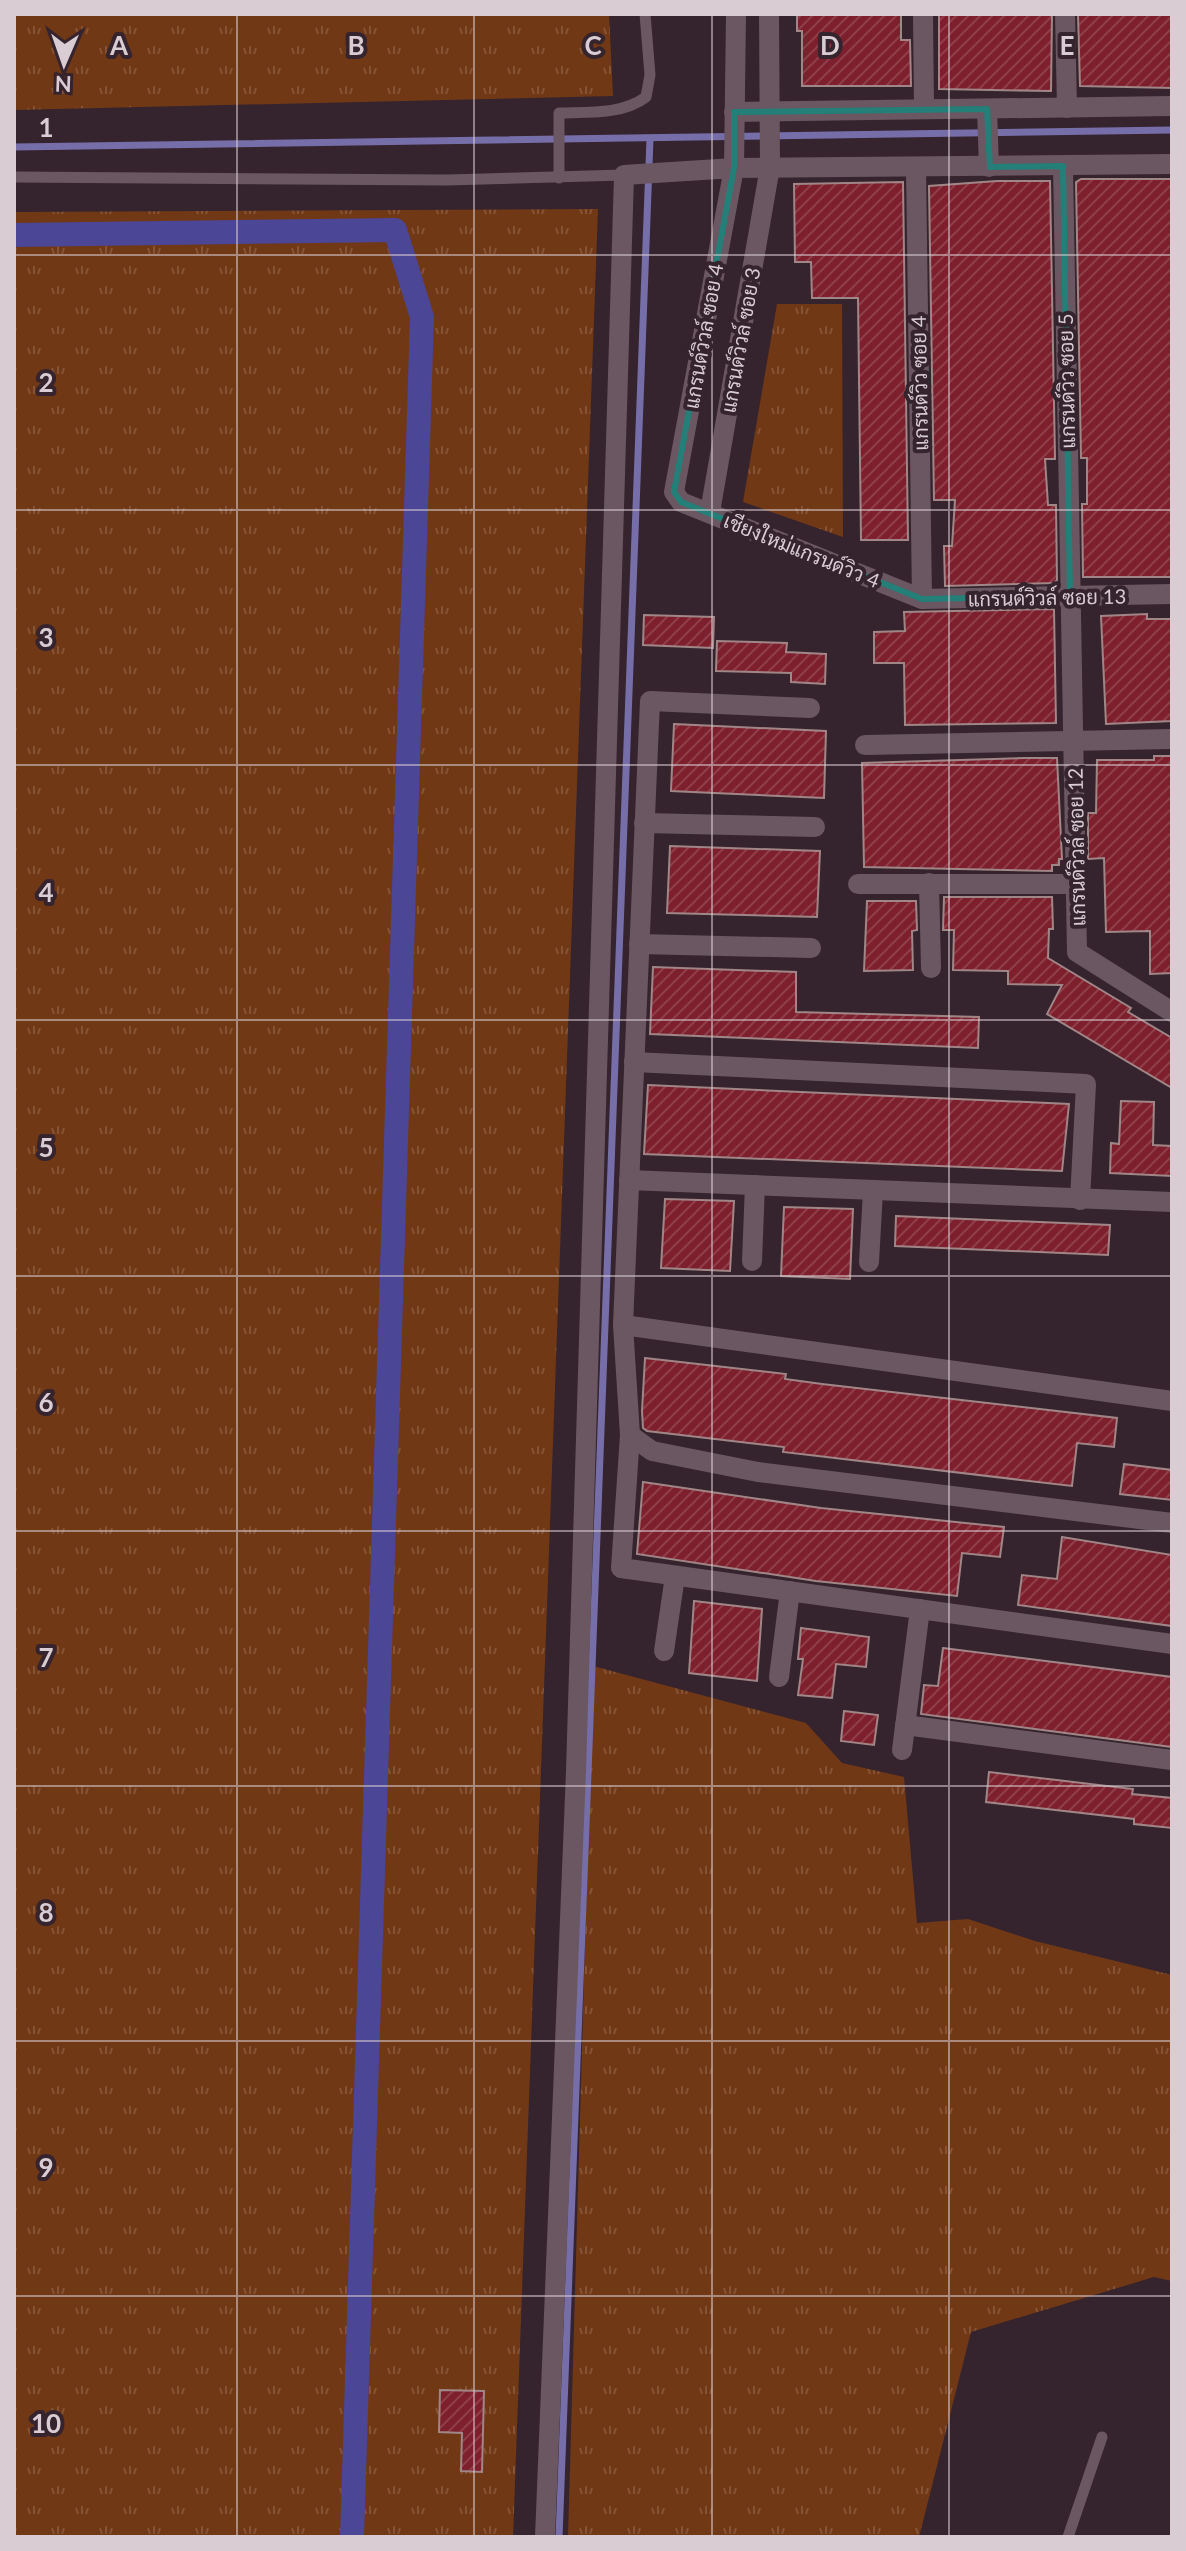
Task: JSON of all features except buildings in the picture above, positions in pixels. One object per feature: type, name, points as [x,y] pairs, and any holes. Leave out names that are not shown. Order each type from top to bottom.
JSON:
[{"type":"street","name":"แกรนด์วิวล์ ซอย 4","points":[[681,502],[674,492],[734,163],[736,14]]},
{"type":"street","name":"แกรนด์วิวล์ ซอย 3","points":[[710,512],[770,162],[769,14]]},
{"type":"street","points":[[923,14],[924,109]]},
{"type":"street","points":[[1065,14],[1067,108]]},
{"type":"street","points":[[734,117],[924,109],[987,118],[1067,108],[1172,106]]},
{"type":"street","points":[[987,118],[989,160]]},
{"type":"street","points":[[545,2537],[576,1756],[627,175],[770,162],[916,168],[989,160],[1063,166],[1172,164]]},
{"type":"street","name":"แกรนด์วิว ซอย 5","points":[[1063,166],[1074,741]]},
{"type":"street","name":"แกรนด์วิว ซอย 4","points":[[916,168],[922,599]]},
{"type":"street","name":"เชียงใหม่แกรนด์วิว 4","points":[[681,502],[922,599]]},
{"type":"street","name":"แกรนด์วิวล์ ซอย 13","points":[[922,599],[1172,594]]},
{"type":"street","points":[[810,708],[650,701],[623,1325],[630,1435],[621,1568],[1172,1644]]},
{"type":"street","points":[[865,745],[1172,739]]},
{"type":"street","name":"แกรนด์วิวล์ ซอย 12","points":[[1074,741],[1077,952],[1172,1012]]},
{"type":"street","points":[[644,823],[815,827]]},
{"type":"street","points":[[929,883],[931,968]]},
{"type":"street","points":[[858,884],[1076,884]]},
{"type":"street","points":[[639,944],[811,948]]},
{"type":"street","points":[[634,1062],[1086,1084],[1080,1200]]},
{"type":"street","points":[[629,1180],[1172,1202]]},
{"type":"street","points":[[752,1261],[755,1185]]},
{"type":"street","points":[[869,1262],[873,1191]]},
{"type":"street","points":[[623,1325],[1172,1401]]},
{"type":"street","points":[[630,1435],[652,1451],[758,1472],[1172,1523]]},
{"type":"street","points":[[664,1651],[675,1576]]},
{"type":"street","points":[[779,1677],[790,1591]]},
{"type":"street","points":[[902,1750],[920,1609]]},
{"type":"street","points":[[905,1725],[1172,1760]]},
{"type":"lane","points":[[559,178],[559,113],[616,110],[636,105],[646,97],[650,75],[645,14]]},
{"type":"lane","points":[[14,177],[559,178],[627,175]]},
{"type":"lane","points":[[1068,2537],[1102,2437]]},
{"type":"highlighted area","points":[[987,109],[990,167],[1063,166],[1070,596],[922,599],[681,502],[674,492],[734,168],[734,112]]},
{"type":"green space","points":[[14,14],[609,14],[613,96],[14,110]]},
{"type":"green space","points":[[598,209],[513,2537],[14,2537],[14,212]]},
{"type":"green space","points":[[777,304],[842,304],[843,537],[743,502]]},
{"type":"green space","points":[[593,1666],[806,1723],[842,1763],[904,1777],[917,1923],[968,1919],[1035,1941],[1172,1975],[1172,2281],[1154,2277],[971,2332],[919,2537],[568,2537]]},
{"type":"waterway","points":[[14,147],[1172,130]]},
{"type":"waterway","points":[[559,2537],[650,139]]},
{"type":"waterway","points":[[14,235],[395,230],[422,317],[352,2537]]}]
